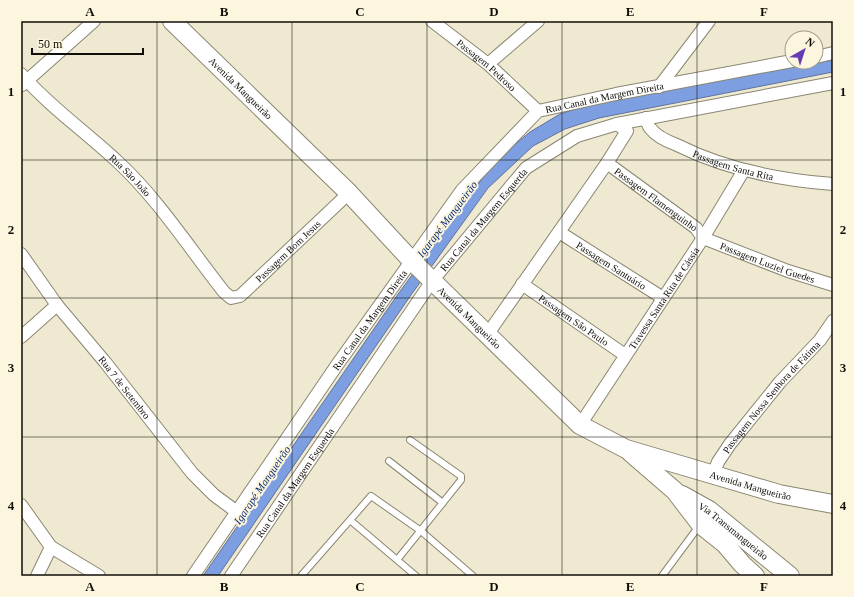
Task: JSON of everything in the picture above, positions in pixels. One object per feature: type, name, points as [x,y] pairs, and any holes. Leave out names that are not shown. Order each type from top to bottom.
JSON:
[{"type":"street","points":[[23,80],[94,21]]},
{"type":"street","name":"Avenida Mangueirão","points":[[172,21],[349,193],[411,260],[580,425],[626,449],[779,494],[833,504]]},
{"type":"street","name":"Passagem Pedroso","points":[[432,21],[488,64],[538,111]]},
{"type":"street","points":[[488,64],[538,21]]},
{"type":"street","points":[[659,87],[709,21]]},
{"type":"street","name":"Rua Canal da Margem Direita","points":[[193,576],[411,260],[462,190],[538,111],[586,100],[784,63]]},
{"type":"street","name":"Rua São João","points":[[23,80],[118,162],[146,191],[224,292]]},
{"type":"street","name":"Rua Canal da Margem Esquerda","points":[[231,576],[432,280],[526,168],[577,136],[617,124],[833,83]]},
{"type":"street","name":"Passagem Santa Rita","points":[[646,118],[651,129],[668,142],[693,154],[744,170],[798,182],[833,184]]},
{"type":"street","points":[[487,335],[607,163],[627,131],[617,124]]},
{"type":"street","name":"Passagem Flamenguinho","points":[[607,163],[696,228],[703,238]]},
{"type":"street","name":"Travessa Santa Rita de Cássia","points":[[580,425],[703,238],[744,170]]},
{"type":"street","name":"Passagem Bom Jesus","points":[[224,292],[231,298],[240,296],[349,193]]},
{"type":"street","name":"Passagem Santuário","points":[[559,232],[663,298]]},
{"type":"street","name":"Passagem Luziel Guedes","points":[[703,238],[788,271],[833,285]]},
{"type":"street","name":"Rua 7 de Setembro","points":[[21,254],[57,305],[105,362],[192,473],[214,495],[238,512]]},
{"type":"street","name":"Passagem São Paulo","points":[[522,284],[625,355]]},
{"type":"street","points":[[21,337],[57,305]]},
{"type":"street","name":"Passagem Nossa Senhora de Fátima","points":[[713,475],[718,462],[730,444],[780,382],[820,340],[833,321]]},
{"type":"street","name":"Via Transmangueirão","points":[[626,449],[673,489],[709,510],[790,576]]},
{"type":"street","name":"Via Transmangueirão","points":[[673,489],[701,525],[725,544],[742,564],[755,576]]},
{"type":"street","points":[[21,505],[51,547],[99,576]]},
{"type":"street","points":[[37,576],[51,547]]},
{"type":"lane","points":[[397,560],[460,482],[461,476],[410,440]]},
{"type":"lane","points":[[389,461],[444,503]]},
{"type":"lane","points":[[301,576],[371,496],[421,532],[473,576]]},
{"type":"lane","points":[[350,520],[416,576]]},
{"type":"lane","points":[[662,576],[701,525]]},
{"type":"water","points":[[833,60],[833,72],[599,118],[565,129],[533,146],[488,188],[411,295],[218,576],[203,576],[396,297],[495,161],[530,132],[560,114],[594,103],[784,69],[824,70],[824,62]]},
{"type":"water label","name":"Igarapé Mangueirão","points":[[447,219]]},
{"type":"water label","name":"Igarapé Mangueirão","points":[[262,485]]}]
